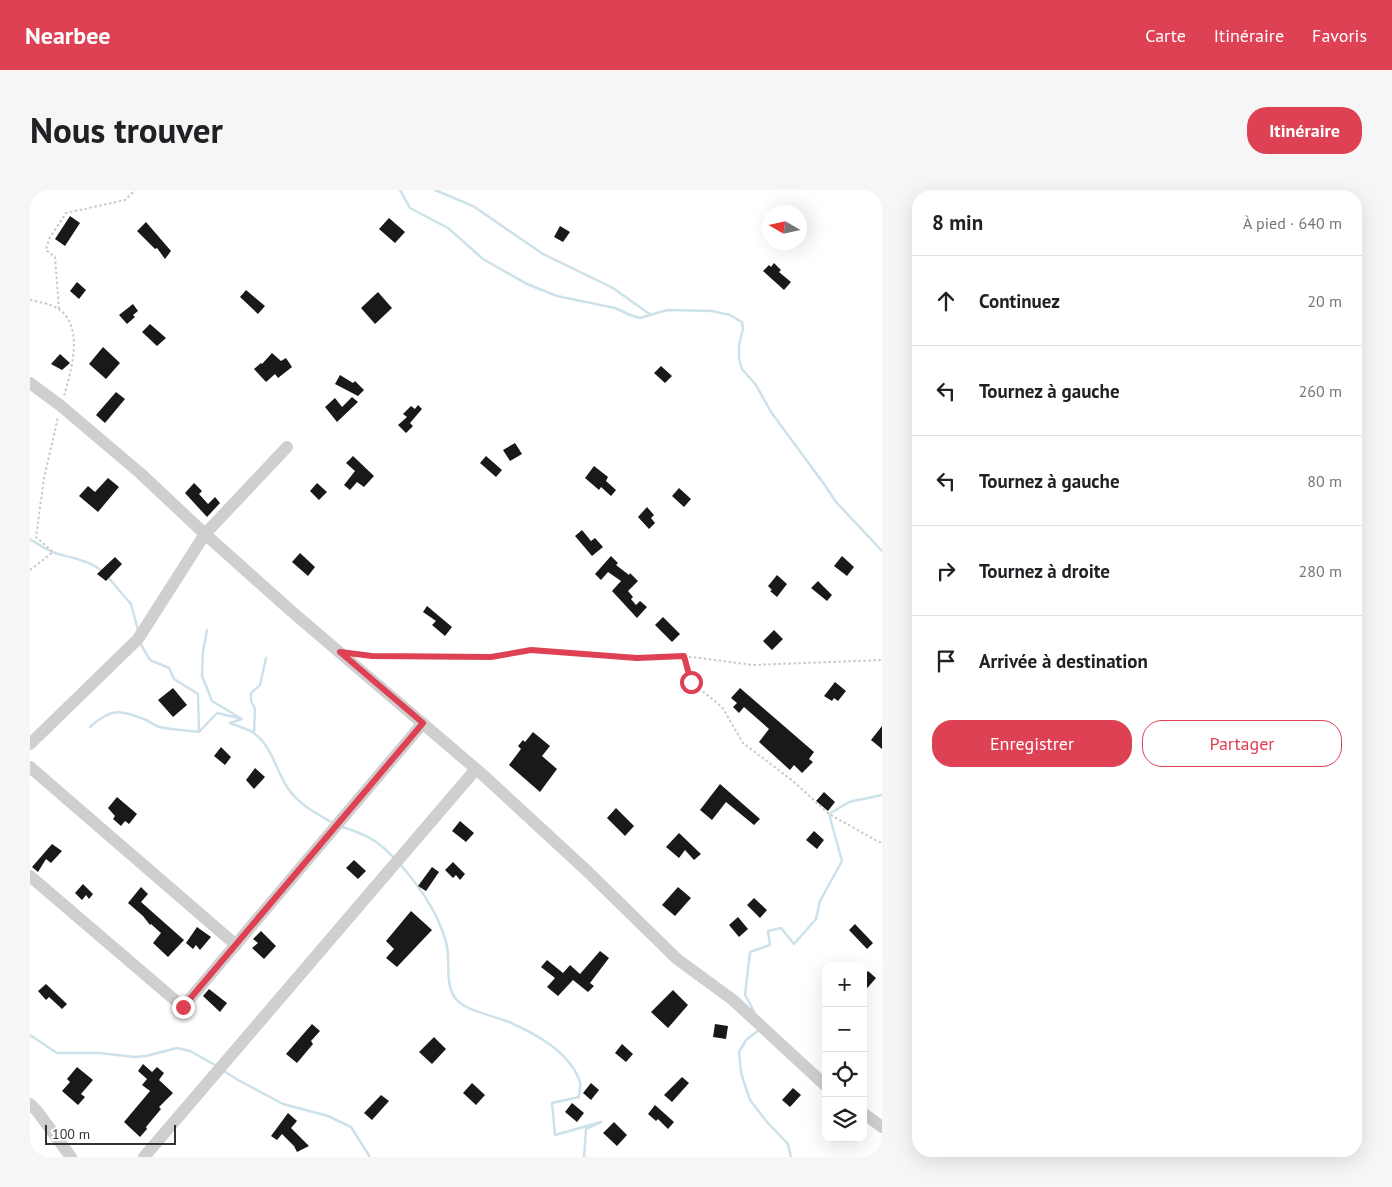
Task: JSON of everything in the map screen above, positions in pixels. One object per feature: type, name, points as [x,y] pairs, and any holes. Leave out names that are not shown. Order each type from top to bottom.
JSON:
[{"type":"street","points":[[30,382],[140,472],[205,534],[476,769],[588,871],[677,959],[733,1000],[822,1082]]},
{"type":"street","points":[[30,744],[138,639],[205,534],[286,447]]},
{"type":"street","points":[[30,876],[183,1007],[423,723]]},
{"type":"street","points":[[30,767],[236,945]]},
{"type":"street","points":[[144,1157],[476,769]]},
{"type":"street","points":[[30,1104],[71,1157]]},
{"type":"street","points":[[867,1117],[882,1127]]},
{"type":"path","points":[[30,570],[52,552],[36,537],[44,478],[72,368],[74,339],[71,324],[59,309],[54,257],[46,250],[49,239],[66,213],[125,200],[135,190]]},
{"type":"path","points":[[30,300],[59,309]]},
{"type":"path","points":[[340,652],[372,656],[491,657],[531,650],[637,658],[684,656],[753,665],[882,660]]},
{"type":"path","points":[[684,656],[691,682],[722,707],[743,743],[793,782],[828,814],[882,842]]},
{"type":"building","points":[[70,216],[80,223],[65,246],[55,239]]},
{"type":"building","points":[[389,218],[405,232],[395,243],[379,229]]},
{"type":"building","points":[[146,222],[171,251],[165,259],[157,248],[155,249],[137,231]]},
{"type":"building","points":[[560,226],[570,232],[563,242],[554,237]]},
{"type":"building","points":[[774,263],[781,270],[779,272],[791,282],[784,290],[763,271]]},
{"type":"building","points":[[77,282],[86,290],[79,299],[70,291]]},
{"type":"building","points":[[246,290],[265,306],[258,314],[240,297]]},
{"type":"building","points":[[378,292],[392,308],[375,324],[361,308]]},
{"type":"building","points":[[133,304],[138,311],[133,315],[135,317],[127,324],[119,315]]},
{"type":"building","points":[[150,324],[166,338],[157,346],[142,332]]},
{"type":"building","points":[[103,347],[120,363],[106,379],[89,364]]},
{"type":"building","points":[[272,353],[281,361],[286,358],[292,367],[278,378],[275,374],[266,382],[254,369],[262,364]]},
{"type":"building","points":[[60,354],[70,363],[62,370],[51,364]]},
{"type":"building","points":[[661,366],[672,376],[665,383],[654,373]]},
{"type":"building","points":[[340,375],[353,383],[355,381],[364,390],[358,396],[335,384]]},
{"type":"building","points":[[116,392],[125,399],[105,423],[96,415]]},
{"type":"building","points":[[352,397],[358,402],[337,422],[325,407],[335,398],[342,407]]},
{"type":"building","points":[[418,405],[422,409],[410,423],[413,426],[406,433],[398,425],[407,417],[403,414],[411,406],[415,409]]},
{"type":"building","points":[[515,443],[522,454],[510,461],[503,450]]},
{"type":"building","points":[[353,456],[374,476],[364,487],[357,482],[350,490],[344,485],[355,471],[346,463]]},
{"type":"building","points":[[486,456],[502,470],[496,477],[480,463]]},
{"type":"building","points":[[594,466],[608,477],[606,481],[616,490],[611,496],[601,487],[599,490],[585,478]]},
{"type":"building","points":[[108,478],[119,487],[98,512],[79,496],[88,486],[95,492]]},
{"type":"building","points":[[194,483],[202,491],[199,494],[208,504],[215,497],[220,503],[207,517],[185,493]]},
{"type":"building","points":[[317,483],[327,492],[319,500],[310,491]]},
{"type":"building","points":[[679,488],[691,499],[684,507],[672,496]]},
{"type":"building","points":[[647,507],[654,515],[651,518],[655,523],[649,529],[638,517]]},
{"type":"building","points":[[582,530],[591,541],[595,538],[603,547],[592,556],[575,536]]},
{"type":"building","points":[[300,553],[315,567],[308,576],[292,562]]},
{"type":"building","points":[[611,556],[618,563],[616,565],[629,575],[630,573],[638,581],[628,591],[636,605],[640,601],[647,607],[637,618],[612,591],[621,581],[608,572],[601,580],[595,574]]},
{"type":"building","points":[[842,556],[854,567],[847,576],[834,566]]},
{"type":"building","points":[[115,557],[122,564],[106,581],[97,574]]},
{"type":"building","points":[[777,575],[787,584],[777,597],[770,591],[772,590],[768,586]]},
{"type":"building","points":[[818,581],[832,595],[827,601],[811,588]]},
{"type":"building","points":[[427,606],[452,627],[445,636],[432,625],[436,621],[423,612]]},
{"type":"building","points":[[663,617],[680,634],[672,642],[655,625]]},
{"type":"building","points":[[774,630],[783,639],[772,650],[763,641]]},
{"type":"building","points":[[835,682],[846,691],[838,701],[834,698],[832,701],[824,696]]},
{"type":"building","points":[[173,688],[187,705],[173,717],[158,700]]},
{"type":"building","points":[[740,688],[814,752],[809,759],[813,762],[802,773],[794,765],[790,770],[759,742],[769,729],[744,707],[739,713],[733,707],[737,703],[731,698]]},
{"type":"building","points":[[882,726],[882,749],[871,740]]},
{"type":"building","points":[[533,732],[550,746],[542,756],[557,769],[540,792],[509,765],[521,749],[518,746],[523,740],[525,742]]},
{"type":"building","points":[[221,747],[231,757],[225,765],[214,756]]},
{"type":"building","points":[[255,768],[265,777],[254,789],[246,780]]},
{"type":"building","points":[[720,784],[760,819],[754,825],[726,802],[712,820],[700,810]]},
{"type":"building","points":[[824,792],[835,802],[828,811],[816,801]]},
{"type":"building","points":[[117,797],[137,814],[129,824],[125,821],[121,826],[113,819],[115,816],[108,808]]},
{"type":"building","points":[[616,808],[634,826],[625,836],[607,818]]},
{"type":"building","points":[[460,821],[474,833],[466,842],[452,831]]},
{"type":"building","points":[[814,831],[824,840],[817,849],[806,840]]},
{"type":"building","points":[[679,833],[701,854],[694,860],[685,850],[679,858],[666,847]]},
{"type":"building","points":[[52,844],[62,851],[51,863],[46,859],[38,872],[32,867]]},
{"type":"building","points":[[354,860],[366,871],[358,879],[346,868]]},
{"type":"building","points":[[453,862],[465,874],[460,880],[456,875],[453,878],[445,870]]},
{"type":"building","points":[[432,867],[439,872],[426,891],[418,886]]},
{"type":"building","points":[[83,884],[93,894],[89,899],[86,895],[82,900],[75,893]]},
{"type":"building","points":[[141,887],[148,894],[141,902],[184,940],[168,957],[153,943],[161,933],[128,903]]},
{"type":"building","points":[[678,887],[691,898],[675,916],[662,905]]},
{"type":"building","points":[[754,898],[767,910],[760,918],[747,905]]},
{"type":"building","points":[[411,911],[432,930],[397,967],[386,958],[394,949],[386,941]]},
{"type":"building","points":[[738,917],[748,929],[739,937],[729,925]]},
{"type":"building","points":[[855,924],[873,943],[867,949],[849,930]]},
{"type":"building","points":[[197,927],[211,937],[200,950],[196,945],[193,949],[186,943]]},
{"type":"building","points":[[261,931],[276,946],[264,959],[252,948],[258,943],[253,939]]},
{"type":"building","points":[[600,951],[609,958],[590,983],[594,986],[588,992],[573,980],[558,996],[547,987],[555,978],[541,967],[547,960],[563,973],[570,965],[580,974]]},
{"type":"building","points":[[868,971],[876,978],[867,988]]},
{"type":"building","points":[[46,984],[67,1004],[62,1009],[49,997],[46,1000],[38,991]]},
{"type":"building","points":[[209,989],[227,1003],[220,1012],[203,996]]},
{"type":"building","points":[[673,990],[688,1005],[668,1028],[651,1012]]},
{"type":"building","points":[[312,1024],[320,1031],[311,1041],[313,1044],[297,1063],[286,1054]]},
{"type":"building","points":[[715,1024],[728,1026],[726,1039],[713,1037]]},
{"type":"building","points":[[434,1037],[446,1049],[432,1064],[419,1052]]},
{"type":"building","points":[[622,1044],[633,1054],[626,1062],[615,1053]]},
{"type":"building","points":[[143,1064],[152,1072],[157,1067],[164,1073],[159,1080],[173,1093],[159,1107],[161,1109],[140,1137],[124,1122],[150,1091],[142,1085],[147,1079],[138,1071]]},
{"type":"building","points":[[77,1067],[93,1080],[81,1094],[85,1097],[78,1105],[62,1091],[70,1082],[67,1079]]},
{"type":"building","points":[[682,1077],[689,1083],[672,1102],[664,1095]]},
{"type":"building","points":[[472,1083],[485,1095],[476,1105],[463,1093]]},
{"type":"building","points":[[591,1083],[599,1090],[591,1100],[583,1093]]},
{"type":"building","points":[[793,1088],[801,1095],[790,1107],[782,1100]]},
{"type":"building","points":[[381,1095],[389,1101],[372,1120],[364,1113]]},
{"type":"building","points":[[572,1103],[584,1113],[577,1122],[565,1112]]},
{"type":"building","points":[[655,1105],[674,1122],[668,1129],[658,1119],[656,1121],[648,1114]]},
{"type":"building","points":[[288,1113],[297,1121],[291,1128],[309,1146],[297,1152],[294,1146],[282,1134],[277,1140],[271,1136]]},
{"type":"building","points":[[614,1122],[627,1135],[617,1146],[603,1133]]},
{"type":"waterway","points":[[400,190],[410,208],[448,228],[483,259],[527,284],[557,296],[615,308],[640,318],[667,310],[712,311],[730,315],[742,322],[743,329],[739,345],[739,359],[742,369],[756,385],[771,412],[836,502],[882,551]]},
{"type":"waterway","points":[[435,190],[473,206],[543,254],[613,288],[651,315]]},
{"type":"waterway","points":[[30,539],[52,552],[86,562],[103,572]]},
{"type":"waterway","points":[[107,576],[131,604],[138,630]]},
{"type":"waterway","points":[[207,630],[203,651],[202,676],[212,701],[242,719],[230,723],[251,731],[261,739],[270,752],[291,793],[308,808],[333,823]]},
{"type":"waterway","points":[[140,643],[150,660],[169,668],[174,679],[198,694],[199,732],[217,713],[239,718]]},
{"type":"waterway","points":[[254,732],[255,709],[251,701],[251,693],[260,685],[266,658]]},
{"type":"waterway","points":[[90,727],[104,716],[122,712],[137,716],[156,726],[199,732]]},
{"type":"waterway","points":[[754,1011],[745,995],[750,952],[770,945],[768,931],[781,928],[794,944],[816,919],[820,901],[842,861],[829,814],[849,802],[882,795]]},
{"type":"waterway","points":[[340,826],[370,838],[382,846],[394,858]]},
{"type":"waterway","points":[[400,864],[421,891],[443,931],[448,950],[448,976],[456,999],[468,1008],[509,1022],[541,1038],[560,1053],[575,1071],[580,1082],[579,1097],[552,1103],[555,1135],[601,1122],[586,1129],[584,1157]]},
{"type":"waterway","points":[[759,1030],[746,1040],[739,1052],[741,1073],[750,1100],[767,1122],[788,1144],[791,1157]]},
{"type":"waterway","points":[[30,1035],[57,1053],[100,1053],[134,1057],[177,1048],[190,1051],[217,1066]]},
{"type":"waterway","points":[[224,1071],[283,1104],[328,1116],[351,1127],[370,1157]]},
{"type":"route","points":[[183,1007],[423,723],[340,652],[372,656],[491,657],[531,650],[637,658],[684,656],[691,682]]}]
